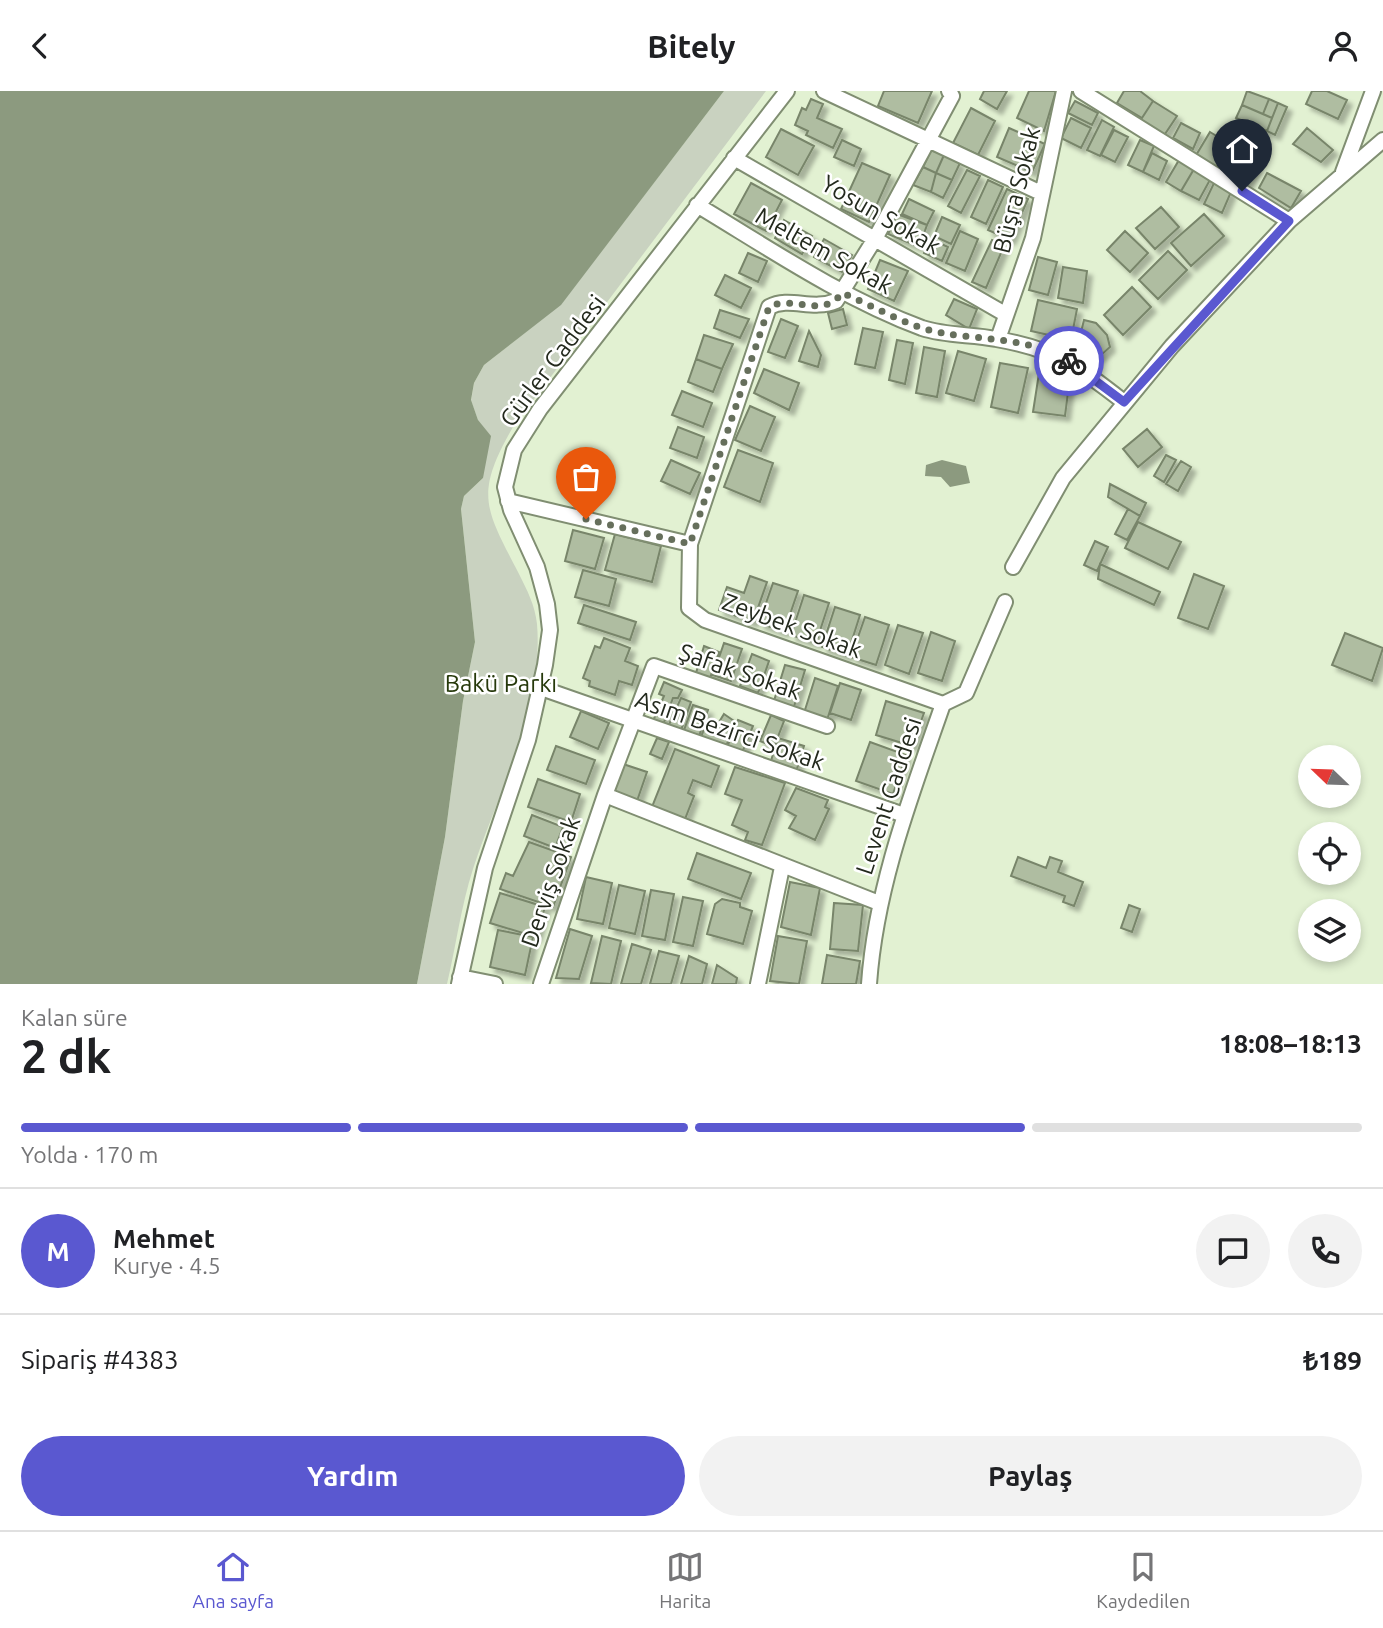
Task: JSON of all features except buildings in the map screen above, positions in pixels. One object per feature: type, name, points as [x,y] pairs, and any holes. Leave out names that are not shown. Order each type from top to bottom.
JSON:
[{"type":"street","name":"Gürler Caddesi","points":[[460,980],[485,868],[528,740],[541,688],[550,630],[547,604],[537,567],[508,501],[506,487],[509,466],[519,441],[697,205],[787,91]]},
{"type":"street","points":[[824,91],[1041,193]]},
{"type":"street","points":[[508,501],[690,544],[769,307],[779,302],[825,306],[836,301],[930,141],[952,96],[948,91]]},
{"type":"street","name":"Büşra Sokak","points":[[998,339],[1033,238],[1064,91]]},
{"type":"street","points":[[1081,91],[1289,221]]},
{"type":"street","points":[[1342,175],[1373,91]]},
{"type":"street","points":[[1013,567],[1063,478],[1124,402],[1289,221],[1383,140]]},
{"type":"street","name":"Yosun Sokak","points":[[734,158],[876,237],[1005,314]]},
{"type":"street","name":"Meltem Sokak","points":[[697,205],[842,293],[932,331],[998,339],[1060,356],[1124,402]]},
{"type":"street","name":"Zeybek Sokak","points":[[690,544],[689,608],[705,620],[943,704]]},
{"type":"street","name":"Levent Caddesi","points":[[869,984],[879,904],[904,815],[943,704],[966,693],[1005,602]]},
{"type":"street","name":"Şafak Sokak","points":[[632,721],[654,666],[827,726]]},
{"type":"street","name":"Asım Bezirci Sokak","points":[[541,688],[904,815]]},
{"type":"street","name":"Derviş Sokak","points":[[541,984],[632,721]]},
{"type":"street","points":[[605,795],[879,904]]},
{"type":"street","points":[[758,984],[782,867]]},
{"type":"street","points":[[460,980],[495,984]]},
{"type":"green space","name":"Bakü Parkı","points":[[724,91],[766,91],[513,427],[493,469],[489,486],[492,516],[528,592],[536,617],[537,656],[534,687],[517,749],[469,883],[447,984],[417,984],[445,837],[463,701],[475,642],[461,509],[464,496],[483,478],[478,420],[471,401],[474,383],[484,365],[561,304]]},
{"type":"shaded area","points":[[0,91],[724,91],[561,305],[484,365],[474,383],[471,400],[478,420],[491,436],[483,478],[464,496],[461,509],[475,642],[463,701],[445,837],[417,984],[0,984]]},
{"type":"shaded area","points":[[942,460],[966,466],[970,483],[950,487],[941,477],[925,476],[926,465]]},
{"type":"way so far","points":[[586,519],[690,544],[769,307],[779,302],[812,307],[825,306],[836,301],[842,293],[923,328],[942,333],[998,339],[1060,356],[1069,361]]},
{"type":"route","points":[[1069,361],[1124,402],[1172,346],[1289,221],[1242,191]]}]
